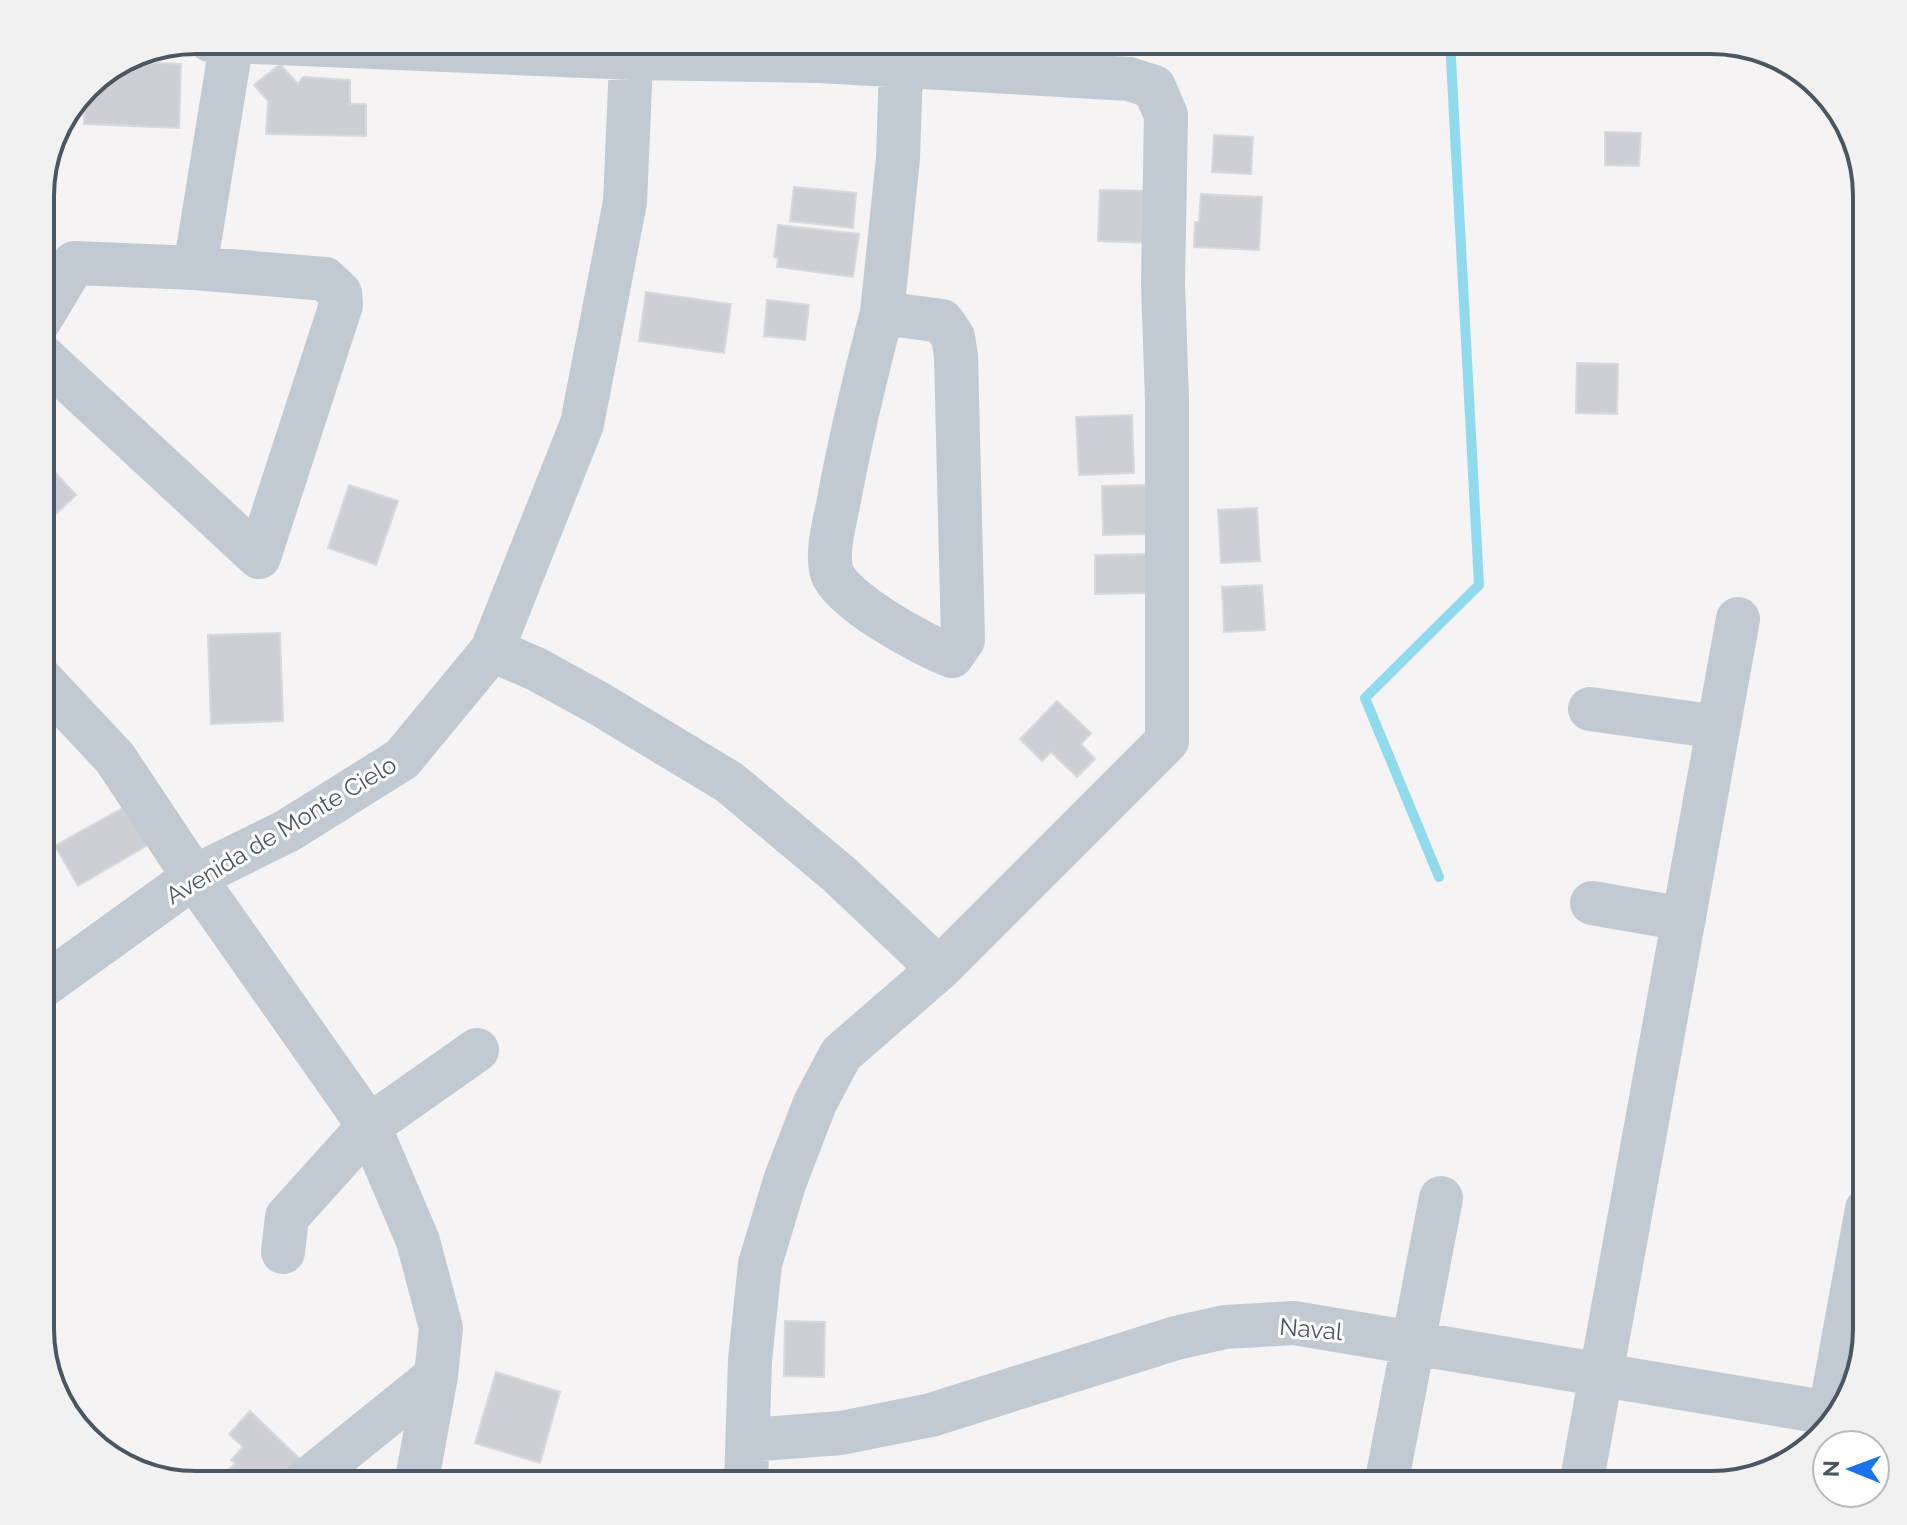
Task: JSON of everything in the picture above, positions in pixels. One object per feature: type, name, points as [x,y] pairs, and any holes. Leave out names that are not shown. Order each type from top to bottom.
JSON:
[{"type":"street","points":[[195,268],[222,54]]},
{"type":"street","name":"Avenida de Monte Cielo","points":[[54,978],[194,877],[287,831],[402,759],[492,650],[582,424],[625,202],[632,54]]},
{"type":"street","points":[[882,313],[942,321],[953,337],[963,640],[952,656],[902,632],[847,593],[832,573],[831,544],[851,432],[882,313],[898,158],[902,54]]},
{"type":"street","points":[[747,1471],[750,1360],[760,1264],[785,1181],[815,1103],[841,1054],[939,969],[1167,741],[1167,400],[1163,284],[1166,115],[1154,87],[1129,79],[911,54]]},
{"type":"street","points":[[54,297],[74,263],[195,268],[325,279],[340,293],[341,305],[259,557],[54,367]]},
{"type":"street","points":[[1584,1471],[1738,619]]},
{"type":"street","points":[[492,650],[536,669],[598,703],[729,782],[840,875],[939,969]]},
{"type":"street","points":[[54,693],[115,758],[194,877],[369,1126],[422,1256],[441,1328],[436,1376],[419,1471]]},
{"type":"street","points":[[1590,709],[1718,727]]},
{"type":"street","points":[[1592,903],[1684,919]]},
{"type":"street","points":[[283,1252],[287,1217],[369,1126],[477,1050]]},
{"type":"street","points":[[1389,1471],[1441,1198]]},
{"type":"street","points":[[1834,1400],[1853,1295]]},
{"type":"street","name":"Naval","points":[[748,1440],[841,1433],[931,1415],[1176,1338],[1225,1327],[1294,1323],[1601,1375],[1821,1419]]},
{"type":"street","points":[[318,1471],[436,1376]]},
{"type":"building","points":[[148,63],[181,64],[179,128],[84,124],[84,108],[117,78]]},
{"type":"building","points":[[280,64],[298,84],[303,77],[350,80],[350,104],[366,104],[366,136],[266,134],[268,101],[254,85]]},
{"type":"building","points":[[1605,132],[1641,133],[1639,166],[1605,165]]},
{"type":"building","points":[[1214,135],[1253,137],[1251,174],[1212,172]]},
{"type":"building","points":[[794,187],[856,193],[853,228],[790,221]]},
{"type":"building","points":[[1100,190],[1149,191],[1148,243],[1098,241]]},
{"type":"building","points":[[1201,194],[1262,197],[1259,250],[1194,247]]},
{"type":"building","points":[[778,225],[859,234],[853,277],[777,267],[778,258],[774,257]]},
{"type":"building","points":[[646,292],[731,304],[724,353],[639,341]]},
{"type":"building","points":[[767,300],[809,305],[805,340],[764,336]]},
{"type":"building","points":[[1577,363],[1618,364],[1617,414],[1576,413]]},
{"type":"building","points":[[1132,415],[1134,473],[1079,475],[1076,417]]},
{"type":"building","points":[[54,471],[76,495],[54,516]]},
{"type":"building","points":[[349,485],[398,501],[376,565],[328,548]]},
{"type":"building","points":[[1149,485],[1149,534],[1103,535],[1102,486]]},
{"type":"building","points":[[1257,508],[1260,561],[1221,563],[1218,510]]},
{"type":"building","points":[[1149,554],[1149,593],[1095,594],[1095,555]]},
{"type":"building","points":[[1262,585],[1265,630],[1224,632],[1222,587]]},
{"type":"building","points":[[280,633],[283,721],[211,724],[208,635]]},
{"type":"building","points":[[1057,701],[1091,733],[1081,744],[1095,759],[1077,777],[1051,752],[1042,761],[1020,739]]},
{"type":"building","points":[[126,806],[148,845],[78,886],[55,846]]},
{"type":"building","points":[[785,1321],[825,1322],[824,1377],[784,1376]]},
{"type":"building","points":[[496,1372],[560,1392],[540,1463],[475,1443]]},
{"type":"building","points":[[250,1411],[301,1460],[291,1471],[227,1471],[236,1463],[231,1460],[243,1447],[229,1434]]},
{"type":"waterway","points":[[1439,877],[1365,698],[1479,585],[1451,54]]}]
